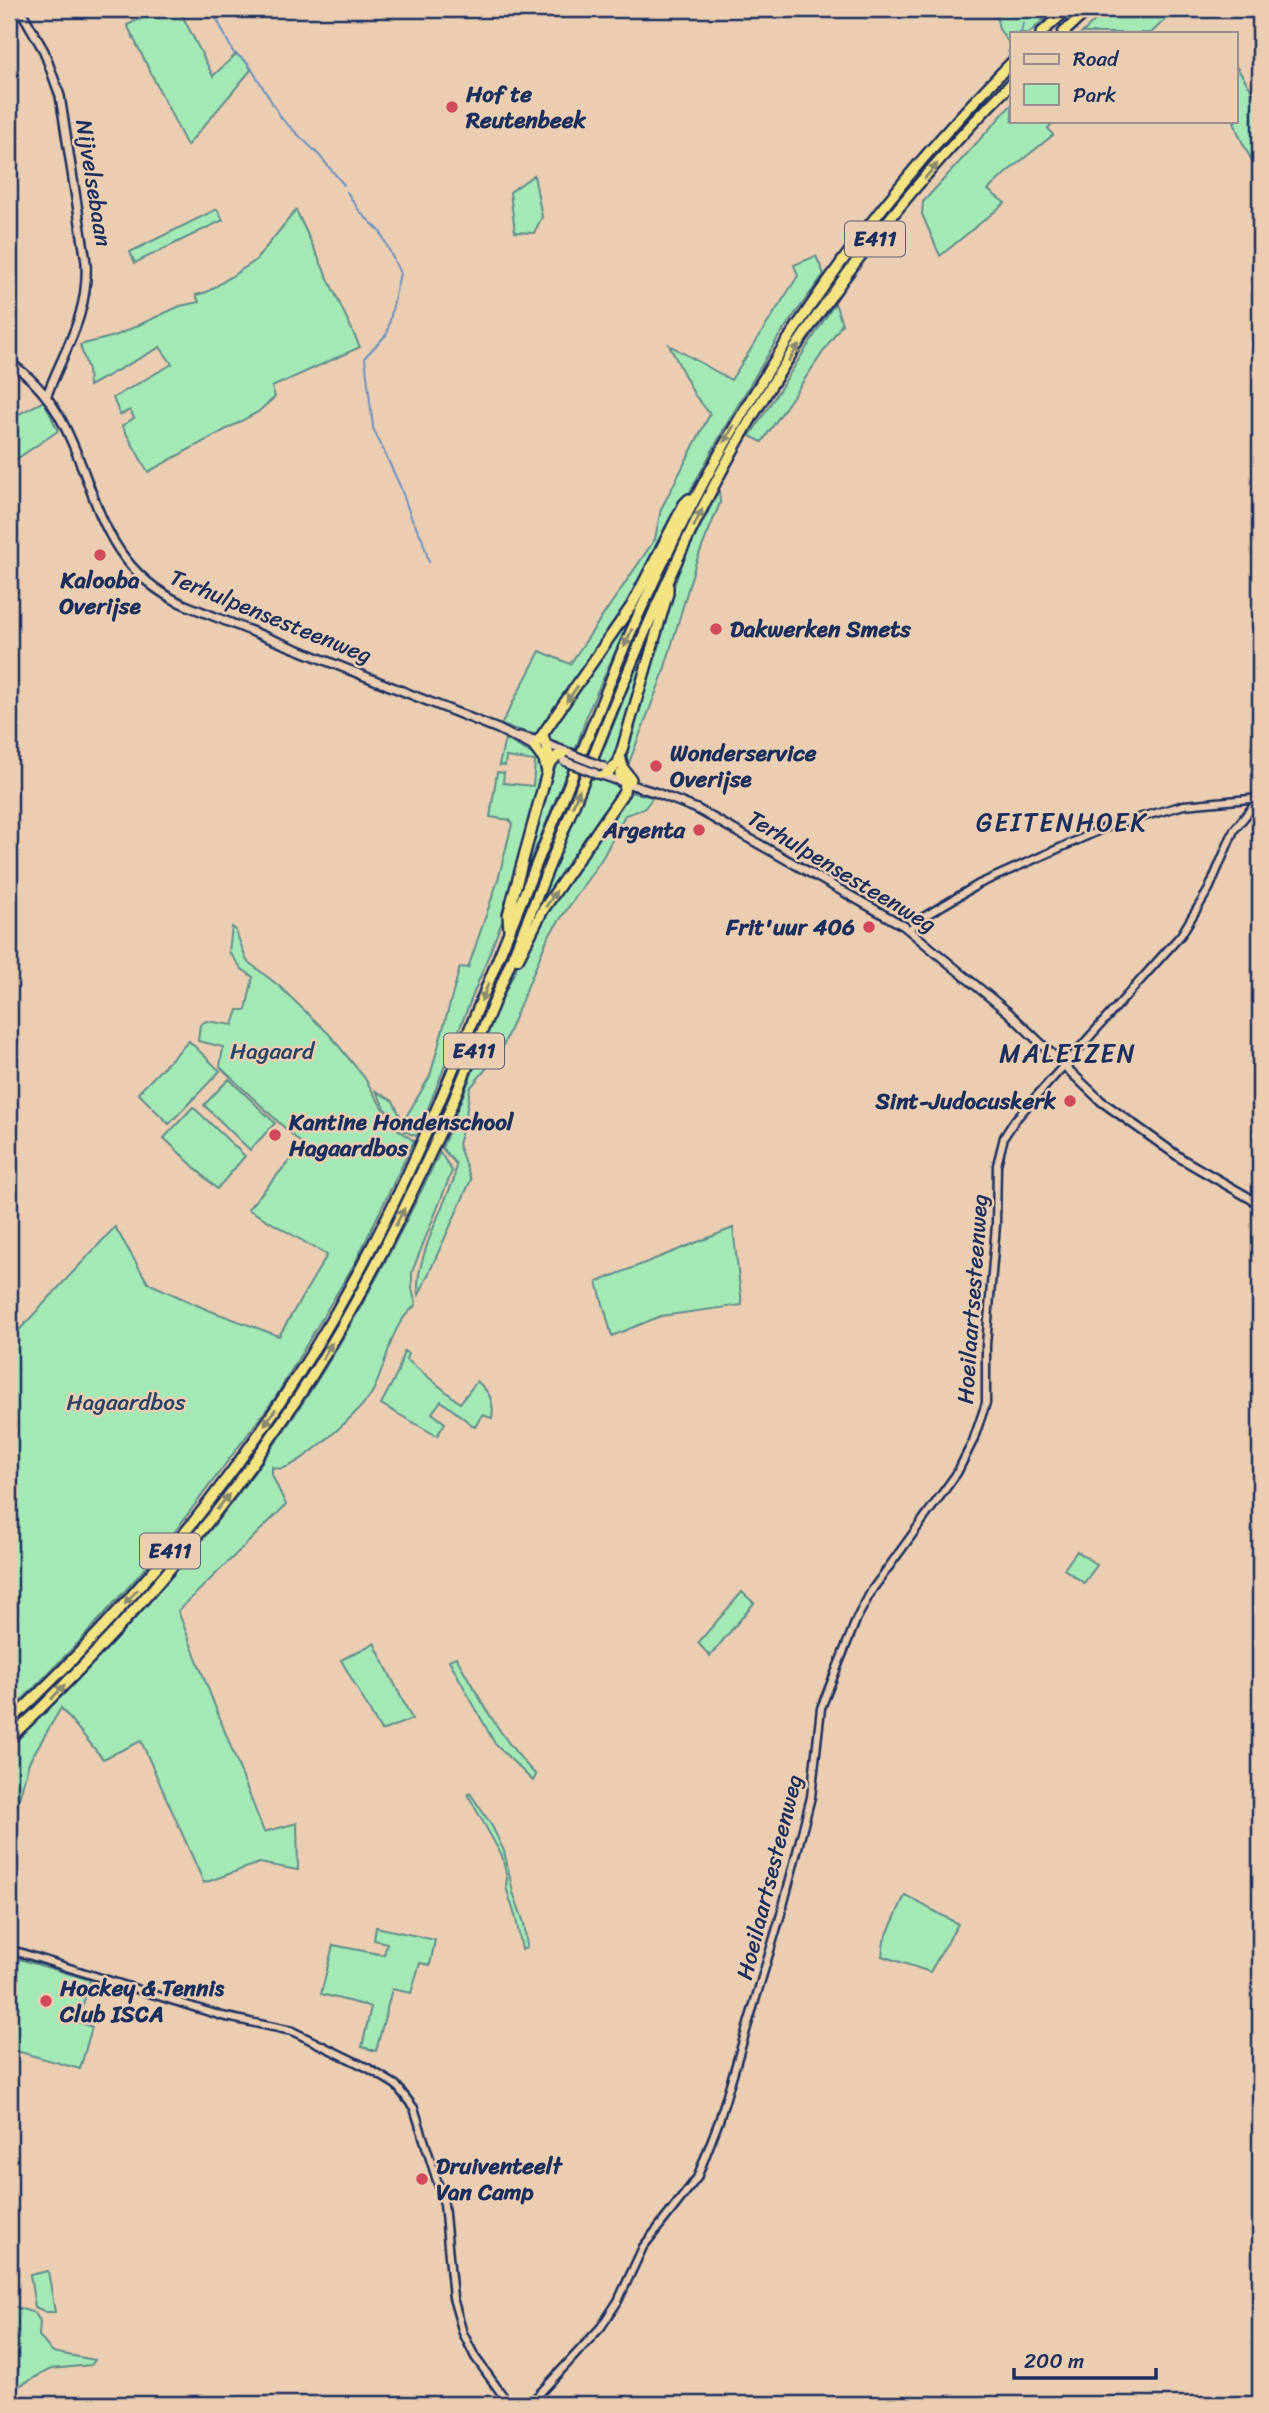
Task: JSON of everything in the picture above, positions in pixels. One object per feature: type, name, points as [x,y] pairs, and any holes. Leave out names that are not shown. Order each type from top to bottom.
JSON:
[{"type":"highway","points":[[1042,32],[1068,9]]},
{"type":"highway","points":[[1064,32],[1089,9]]},
{"type":"highway","name":"E411","points":[[9,1722],[85,1647],[164,1559],[270,1418],[307,1360],[368,1254],[398,1194],[444,1091],[655,575],[696,494],[746,405],[814,299],[931,149],[1010,64]]},
{"type":"highway","name":"E411","points":[[9,1739],[95,1654],[174,1566],[242,1477],[306,1385],[369,1278],[409,1201],[443,1126],[634,657],[668,579],[732,453],[825,305],[958,139],[1010,85]]},
{"type":"highway","points":[[547,774],[540,741],[616,630],[684,504],[696,494]]},
{"type":"highway","points":[[655,575],[657,556]]},
{"type":"highway","points":[[612,773],[668,593],[668,579]]},
{"type":"highway","points":[[540,741],[555,755],[571,754]]},
{"type":"highway","points":[[620,753],[629,786]]},
{"type":"highway","points":[[509,932],[508,915],[547,774],[555,755]]},
{"type":"highway","points":[[595,773],[612,773],[629,786]]},
{"type":"highway","points":[[504,977],[515,964],[543,910],[629,786]]},
{"type":"main road","name":"Nijvelsebaan","points":[[20,9],[44,51],[60,96],[87,273],[84,304],[76,330],[47,395]]},
{"type":"main road","name":"Terhulpensesteenweg","points":[[9,362],[39,385],[47,395],[68,431],[110,538],[127,563],[153,587],[183,604],[511,735],[540,741]]},
{"type":"main road","name":"Nijvelsebaan","points":[[39,385],[49,379],[58,367]]},
{"type":"main road","points":[[571,754],[612,773]]},
{"type":"main road","points":[[555,755],[595,773]]},
{"type":"main road","name":"Terhulpensesteenweg","points":[[629,786],[657,793],[697,809],[909,930],[1009,1013],[1101,1101],[1172,1153],[1260,1204]]},
{"type":"street","points":[[909,930],[920,919],[979,884],[1107,827],[1184,805],[1258,799]]},
{"type":"street","name":"Hoeilaartsesteenweg","points":[[530,2404],[609,2317],[643,2247],[697,2178],[719,2121],[754,2009],[811,1797],[821,1708],[872,1590],[957,1473],[973,1441],[983,1412],[1000,1147],[1015,1121],[1181,935],[1209,889],[1234,830],[1258,799]]},
{"type":"street","points":[[9,1949],[222,2016],[292,2031],[396,2085],[414,2108],[444,2204],[453,2298],[463,2333],[475,2357],[509,2404]]},
{"type":"green space","points":[[140,9],[179,9],[213,76],[236,54],[248,63],[251,70],[187,146],[127,25],[143,18]]},
{"type":"green space","points":[[995,9],[1055,9],[1030,32],[1010,32],[1010,44],[999,29]]},
{"type":"green space","points":[[1107,9],[1181,9],[1172,13],[1152,32],[1083,32]]},
{"type":"green space","points":[[1238,69],[1260,103],[1260,177],[1234,122],[1238,122]]},
{"type":"green space","points":[[1010,106],[1010,122],[1054,122],[1048,128],[1053,135],[988,190],[1005,203],[940,256],[922,214],[923,202]]},
{"type":"green space","points":[[534,175],[542,217],[534,233],[515,232],[510,192]]},
{"type":"green space","points":[[217,209],[223,220],[135,263],[130,252]]},
{"type":"green space","points":[[296,210],[360,347],[272,387],[275,397],[258,412],[148,472],[122,426],[134,418],[130,410],[120,415],[113,398],[172,364],[160,347],[89,386],[88,370],[80,345],[115,336],[180,306],[199,302],[196,295],[207,292],[255,261]]},
{"type":"green space","points":[[816,256],[824,274],[779,336],[725,427],[634,595],[542,732],[537,735],[501,725],[540,651],[570,664],[655,539],[661,509],[710,414],[694,394],[669,345],[731,380],[798,276],[794,265]]},
{"type":"green space","points":[[835,303],[842,324],[762,442],[750,436]]},
{"type":"green space","points":[[44,401],[58,431],[9,464],[9,419]]},
{"type":"green space","points":[[719,491],[720,503],[696,562],[663,674],[627,768],[623,760],[669,599],[685,556]]},
{"type":"green space","points":[[623,624],[627,626],[588,712],[575,751],[546,739]]},
{"type":"green space","points":[[652,629],[621,746],[612,766],[599,760]]},
{"type":"green space","points":[[505,739],[532,754],[540,763],[543,762],[543,768],[505,914],[417,1136],[396,1124],[376,1091],[393,1101],[403,1122],[430,1076],[460,967],[468,968],[498,880],[512,824],[510,820],[490,817],[497,772],[504,773],[503,783],[533,786],[535,761],[506,757],[505,766],[499,765]]},
{"type":"green space","points":[[553,761],[569,767],[522,882],[520,881]]},
{"type":"green space","points":[[592,776],[621,788],[619,794],[541,910],[538,909]]},
{"type":"green space","points":[[629,792],[653,797],[644,809],[625,815],[603,857],[548,937],[501,1051],[470,1088],[458,1144],[471,1180],[419,1295],[418,1284],[424,1254],[454,1179],[456,1164],[442,1148],[503,996],[533,933]]},
{"type":"green space","name":"Hagaardbos","points":[[232,927],[247,961],[279,986],[329,1034],[364,1077],[393,1126],[414,1141],[356,1261],[275,1398],[158,1554],[79,1642],[9,1713],[9,1341],[115,1227],[148,1283],[208,1310],[279,1336],[327,1255],[248,1209],[303,1145],[220,1067],[223,1047],[198,1041],[200,1025],[206,1021],[233,1025],[238,1010],[246,1010],[253,977],[242,969],[229,952]]},
{"type":"green space","points":[[189,1041],[220,1071],[169,1124],[138,1093]]},
{"type":"green space","points":[[229,1079],[275,1123],[250,1150],[204,1105]]},
{"type":"green space","points":[[193,1107],[245,1156],[217,1189],[164,1138]]},
{"type":"green space","points":[[440,1152],[452,1171],[412,1272],[416,1305],[394,1334],[373,1391],[318,1447],[283,1468],[272,1467],[272,1475],[286,1505],[178,1611],[264,1832],[297,1823],[298,1870],[259,1863],[204,1883],[141,1741],[103,1759],[61,1708],[29,1762],[9,1835],[9,1748],[90,1667],[168,1582],[274,1446],[360,1308]]},
{"type":"green space","points":[[733,1228],[742,1305],[661,1316],[612,1336],[597,1282]]},
{"type":"green space","points":[[404,1351],[408,1354],[406,1359],[460,1403],[477,1381],[490,1397],[492,1418],[482,1415],[475,1427],[441,1401],[432,1413],[445,1423],[437,1436],[381,1404],[397,1374]]},
{"type":"green space","points":[[1077,1551],[1097,1565],[1084,1583],[1064,1569]]},
{"type":"green space","points":[[742,1592],[754,1603],[710,1656],[698,1643]]},
{"type":"green space","points":[[374,1643],[412,1719],[381,1731],[341,1660]]},
{"type":"green space","points":[[456,1657],[502,1734],[536,1775],[533,1781],[495,1744],[449,1660]]},
{"type":"green space","points":[[470,1793],[492,1826],[504,1851],[513,1892],[524,1923],[527,1947],[522,1950],[506,1887],[507,1878],[502,1856],[468,1795]]},
{"type":"green space","points":[[905,1895],[958,1924],[930,1972],[882,1956],[884,1941]]},
{"type":"green space","points":[[376,1927],[435,1940],[430,1965],[420,1963],[411,1993],[392,1989],[376,2051],[362,2047],[371,2007],[321,1994],[333,1945],[384,1955],[387,1943],[374,1940]]},
{"type":"green space","name":"Hockey & Tennis Club ISCA","points":[[9,1956],[90,1980],[78,2022],[92,2027],[80,2069],[9,2049]]},
{"type":"green space","points":[[48,2271],[55,2312],[46,2312],[35,2307],[30,2275]]},
{"type":"green space","points":[[9,2305],[35,2313],[40,2321],[39,2336],[52,2352],[95,2360],[91,2365],[51,2369],[9,2391]]},
{"type":"waterway","points":[[212,9],[233,52],[248,63],[282,119],[318,154],[344,185]]},
{"type":"waterway","points":[[1021,32],[1023,23]]},
{"type":"waterway","points":[[347,192],[360,212],[380,231],[400,273],[387,334],[365,357],[373,428],[422,538],[429,562]]},
{"type":"place","name":"Hof te Reutenbeek","points":[[452,107]]},
{"type":"place","name":"Kalooba Overijse","points":[[100,555]]},
{"type":"place","name":"Dakwerken Smets","points":[[716,629]]},
{"type":"place","name":"Wonderservice Overijse","points":[[656,766]]},
{"type":"place","name":"Argenta","points":[[699,830]]},
{"type":"place","name":"Frit'uur 406","points":[[869,927]]},
{"type":"place","name":"Sint-Judocuskerk","points":[[1070,1101]]},
{"type":"place","name":"Kantine Hondenschool Hagaardbos","points":[[275,1135]]},
{"type":"place","name":"Hockey & Tennis Club ISCA","points":[[46,2001]]},
{"type":"place","name":"Druiventeelt Van Camp","points":[[422,2179]]},
{"type":"district","name":"GEITENHOEK","points":[[1062,822]]},
{"type":"district","name":"MALEIZEN","points":[[1068,1053]]},
{"type":"park label","name":"Hagaard","points":[[272,1051]]}]
